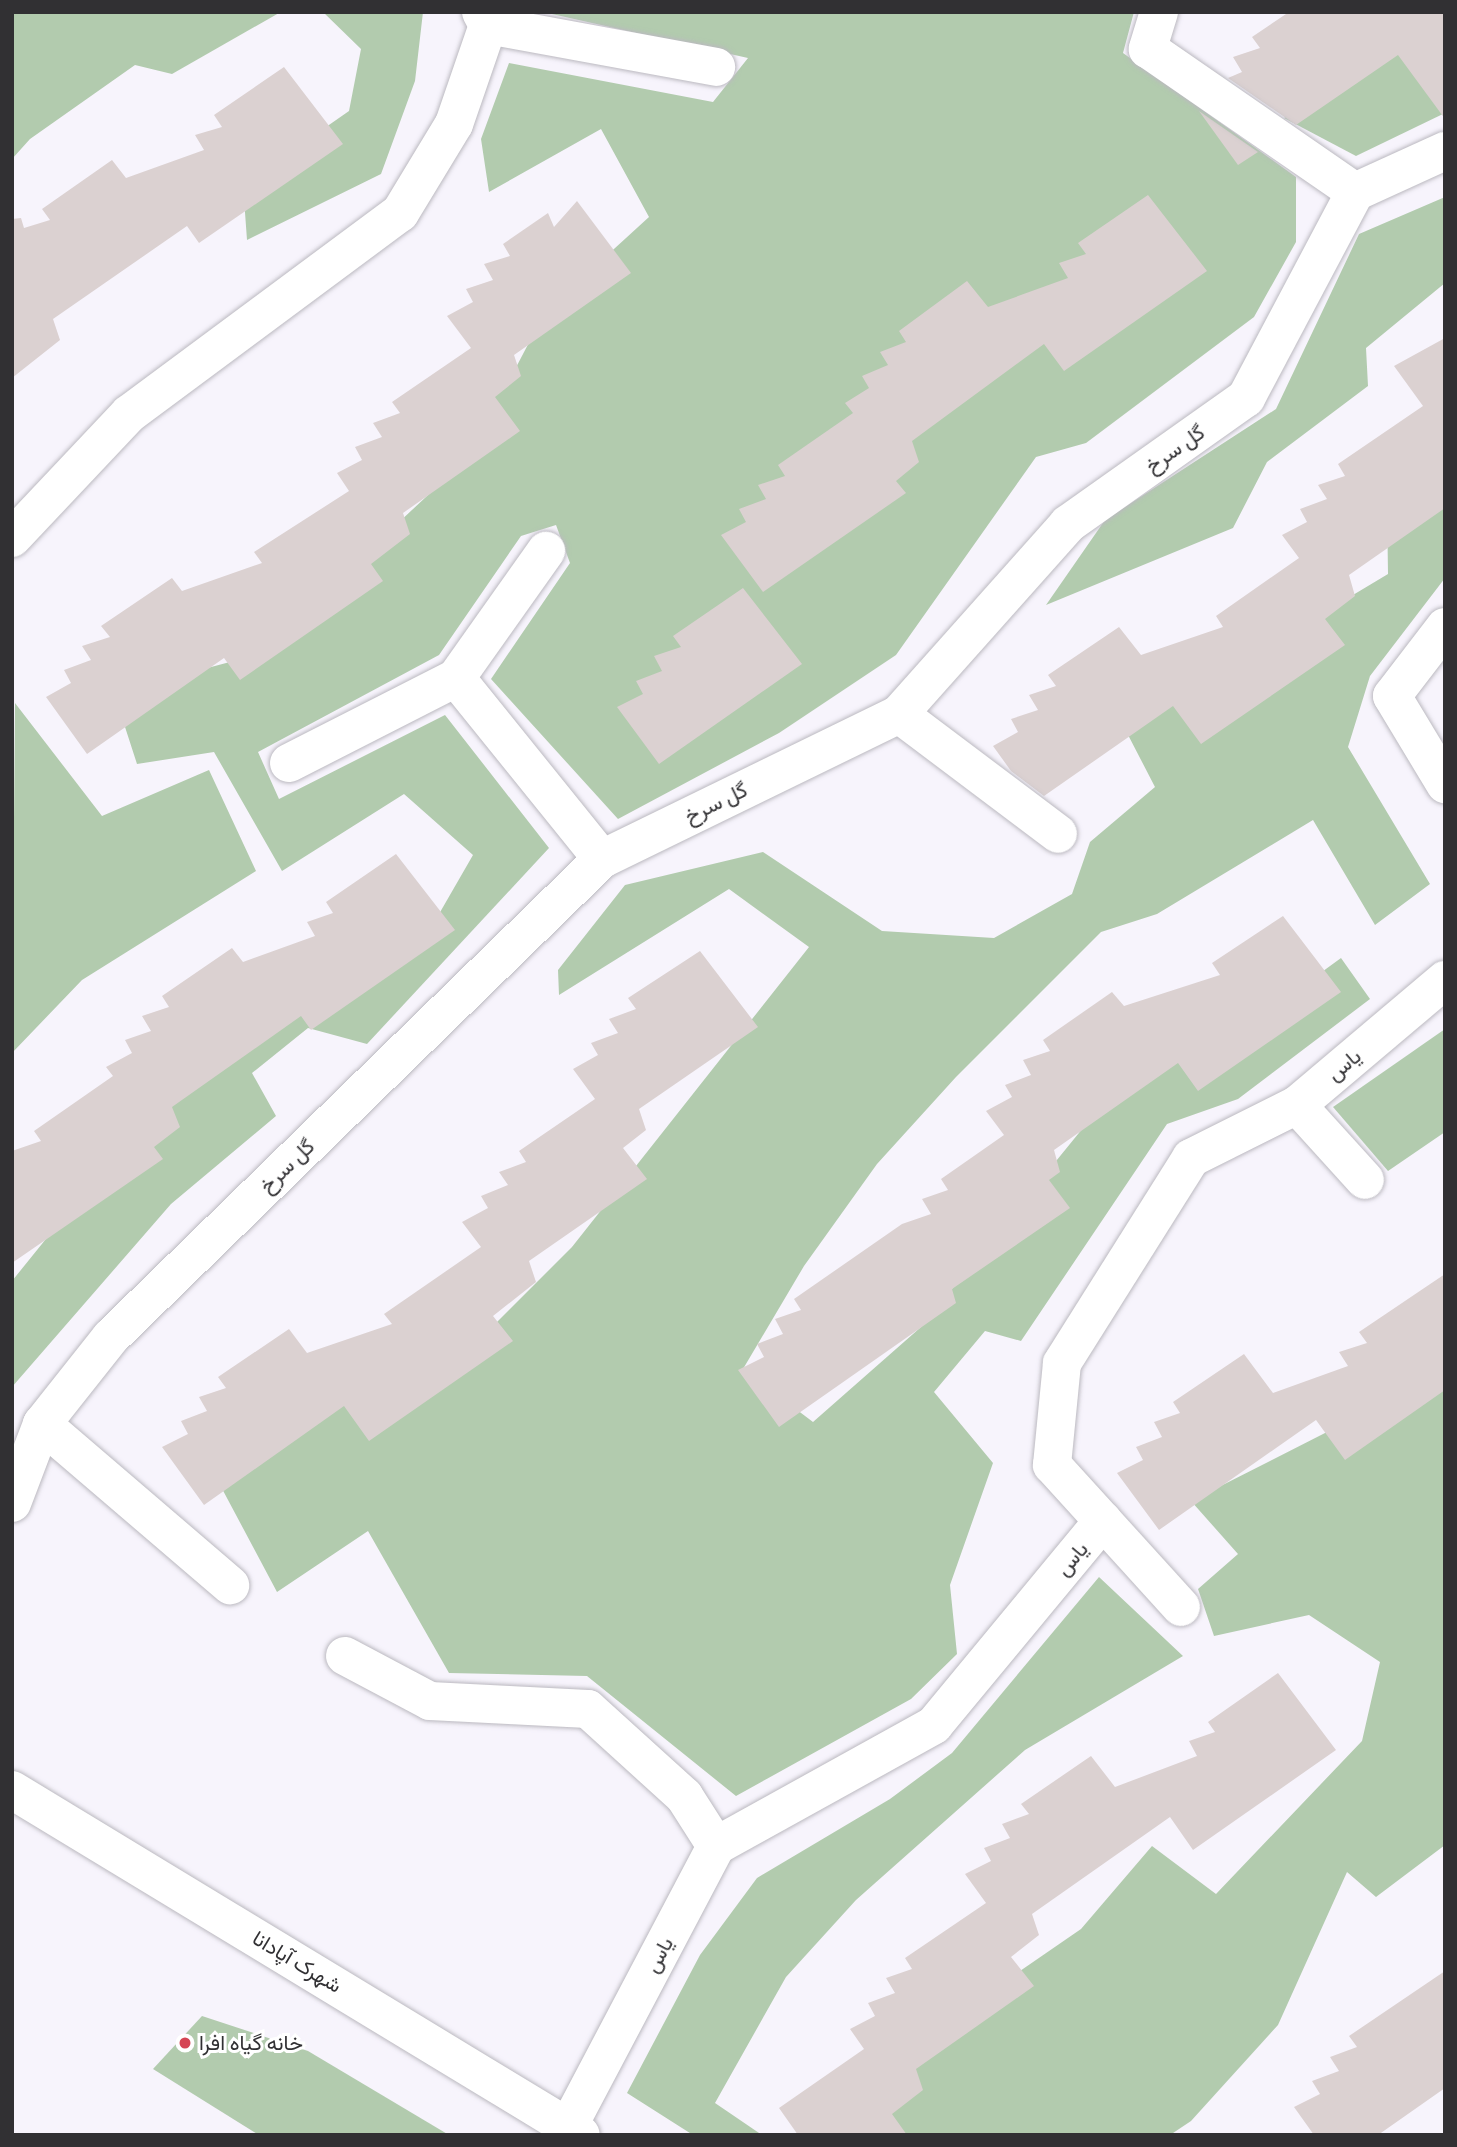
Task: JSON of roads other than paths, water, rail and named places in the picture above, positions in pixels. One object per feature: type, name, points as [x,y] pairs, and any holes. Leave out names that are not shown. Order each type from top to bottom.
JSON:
[{"type":"street","points":[[1159,12],[1148,49],[1354,192],[1445,150]]},
{"type":"street","points":[[12,538],[129,414],[400,213],[454,124],[484,19],[716,67]]},
{"type":"street","name":"گل سرخ","points":[[12,1503],[43,1424],[111,1337],[602,859],[898,714],[1068,524],[1246,398],[1354,192]]},
{"type":"street","points":[[289,764],[456,678],[546,551]]},
{"type":"street","points":[[1445,627],[1392,696],[1445,784]]},
{"type":"street","points":[[456,678],[602,859]]},
{"type":"street","points":[[898,714],[1058,834]]},
{"type":"street","name":"یاس","points":[[575,2131],[716,1846],[934,1726],[1103,1521],[1052,1465],[1062,1363],[1191,1158],[1297,1105],[1445,980]]},
{"type":"street","points":[[1297,1105],[1365,1180]]},
{"type":"street","points":[[43,1424],[230,1585]]},
{"type":"street","points":[[1103,1521],[1181,1607]]},
{"type":"street","points":[[345,1656],[430,1702],[588,1709],[684,1796],[716,1846]]},
{"type":"street","name":"شهرک آپادانا","points":[[12,1790],[575,2131]]},
{"type":"place","name":"خانه گیاه افرا","points":[[185,2043]]}]
